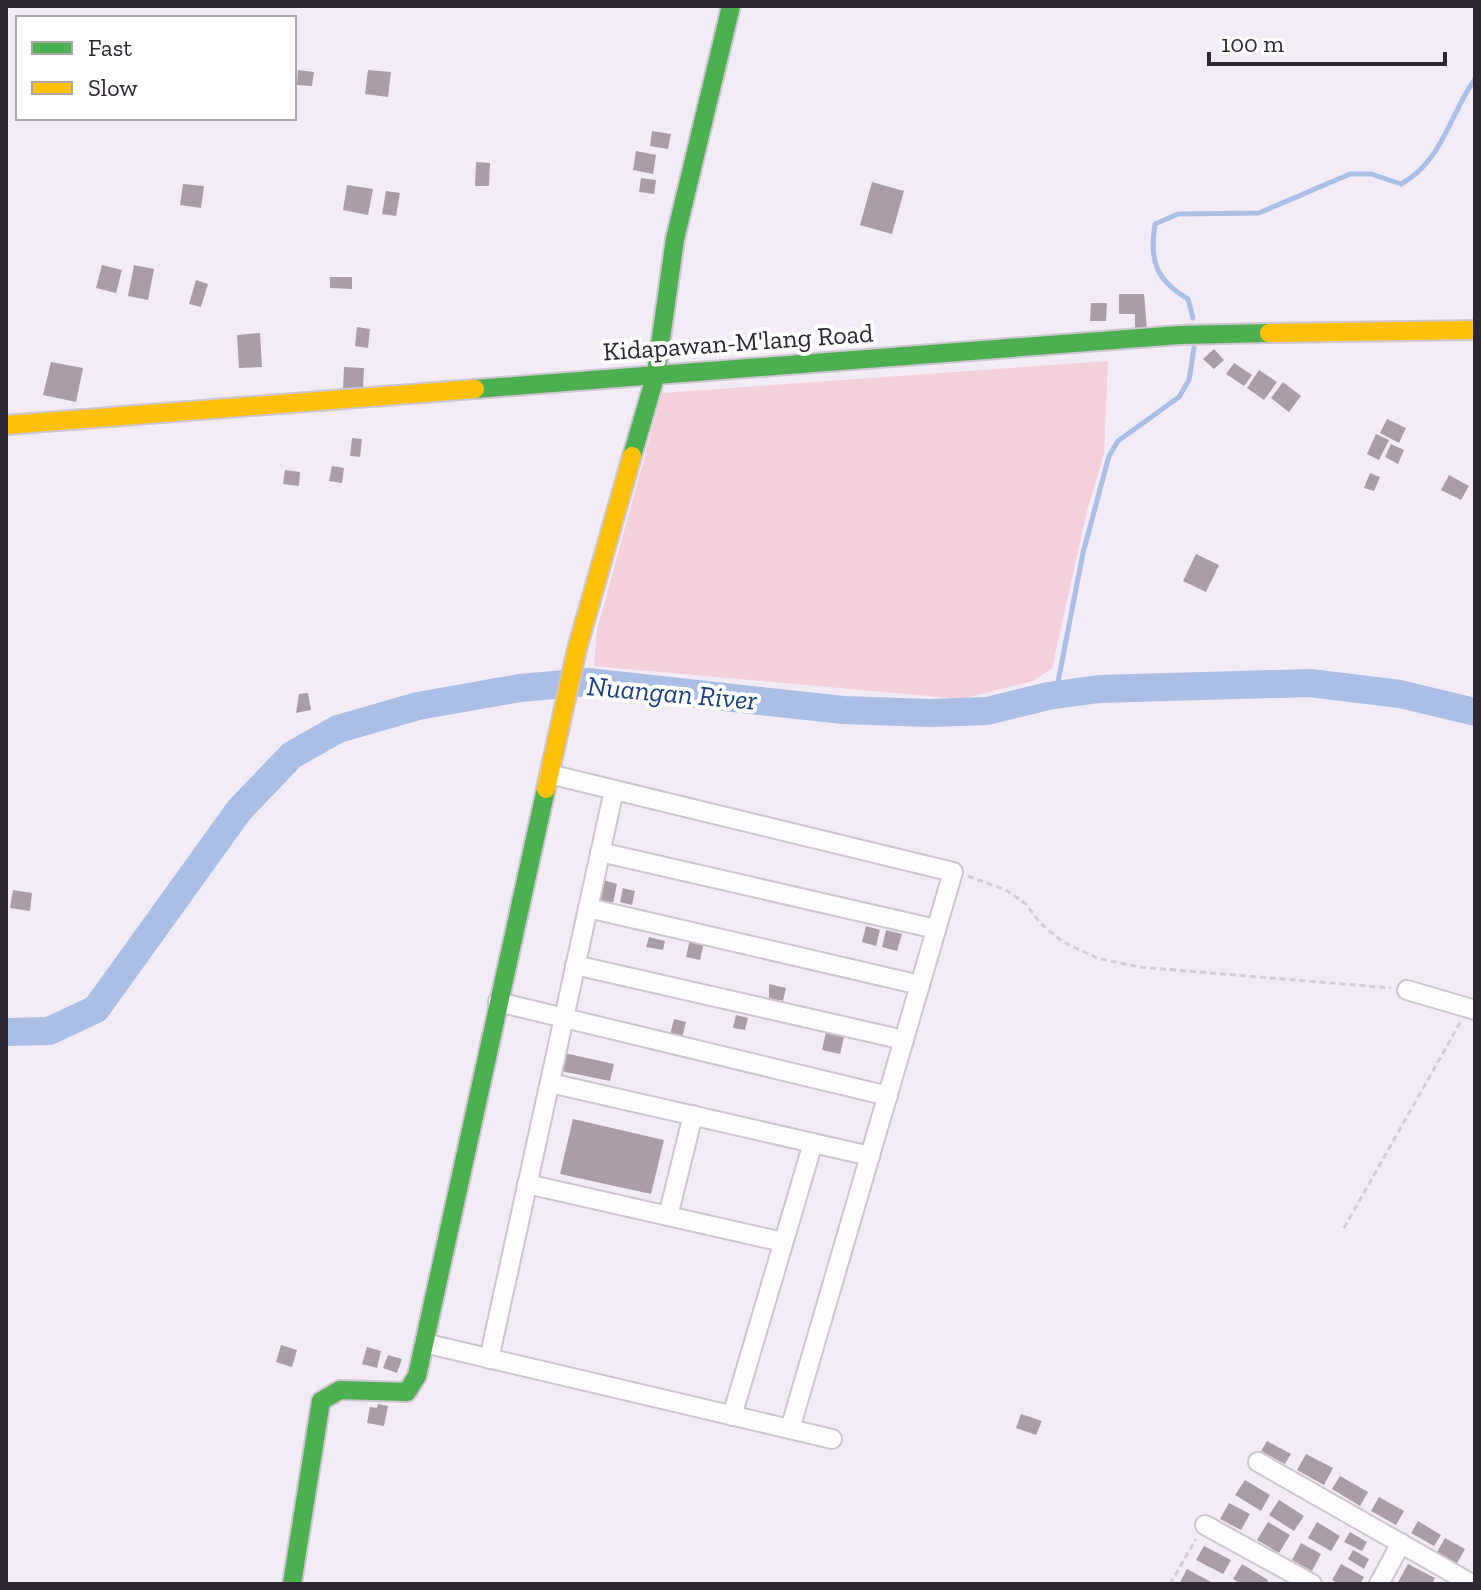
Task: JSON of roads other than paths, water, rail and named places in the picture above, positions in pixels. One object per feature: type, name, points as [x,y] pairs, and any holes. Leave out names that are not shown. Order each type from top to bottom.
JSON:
[{"type":"street","points":[[292,1584],[321,1401],[329,1393],[340,1389],[397,1395],[407,1392],[417,1376],[577,649],[656,374],[675,239],[731,6]]},
{"type":"street","name":"Kidapawan-M'lang Road","points":[[6,425],[1179,335],[1475,330]]},
{"type":"street","points":[[549,774],[953,872],[790,1429]]},
{"type":"street","points":[[489,1359],[614,790]]},
{"type":"street","points":[[600,852],[936,929]]},
{"type":"street","points":[[588,908],[920,985]]},
{"type":"street","points":[[575,965],[904,1040]]},
{"type":"street","points":[[1407,990],[1472,1009]]},
{"type":"street","points":[[498,1002],[888,1096]]},
{"type":"street","points":[[550,1083],[870,1156]]},
{"type":"street","points":[[668,1216],[693,1115]]},
{"type":"street","points":[[732,1416],[813,1143]]},
{"type":"street","points":[[527,1184],[783,1242]]},
{"type":"street","points":[[424,1343],[832,1439]]},
{"type":"street","points":[[1258,1462],[1472,1584]]},
{"type":"street","points":[[1205,1525],[1312,1584]]},
{"type":"street","points":[[1379,1584],[1401,1543]]},
{"type":"waterway","points":[[1193,318],[1188,299],[1168,284],[1157,268],[1153,249],[1155,224],[1178,214],[1259,213],[1350,174],[1371,174],[1401,184],[1427,163],[1475,79]]},
{"type":"waterway","points":[[1048,696],[1058,682],[1083,553],[1109,456],[1118,441],[1179,397],[1189,380],[1194,348]]},
{"type":"waterway","name":"Nuangan River","points":[[6,1032],[49,1031],[96,1009],[240,809],[292,755],[338,729],[418,706],[520,688],[588,682],[843,710],[930,713],[987,711],[1048,696],[1099,689],[1310,683],[1400,694],[1475,712]]}]
